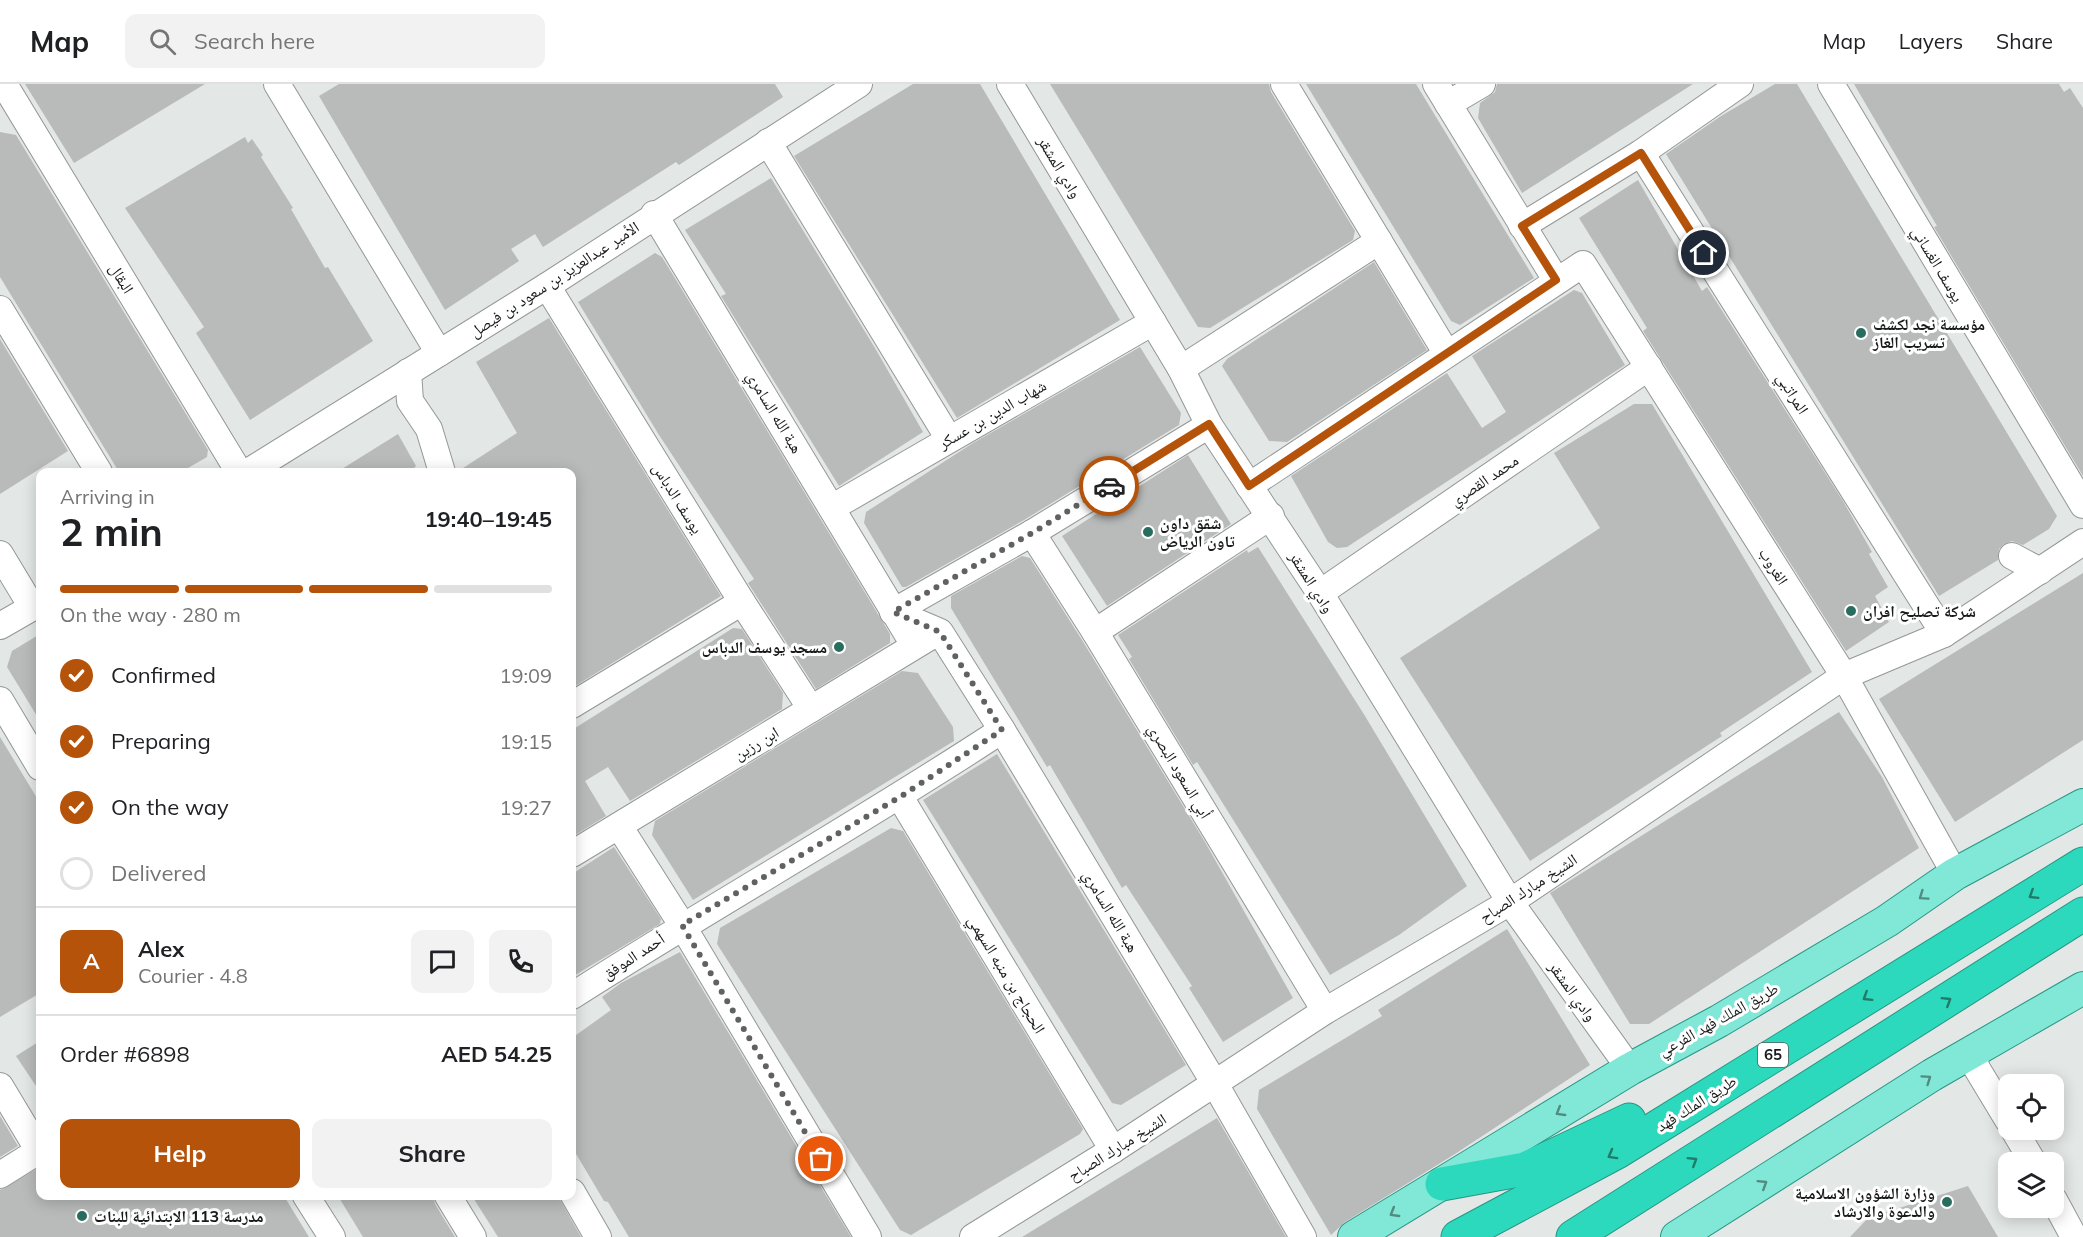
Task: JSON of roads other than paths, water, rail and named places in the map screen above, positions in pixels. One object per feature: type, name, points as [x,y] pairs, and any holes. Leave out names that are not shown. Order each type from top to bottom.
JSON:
[{"type":"highway","name":"طريق الملك فهد","points":[[1458,1237],[1617,1152],[2083,864]]},
{"type":"highway","points":[[1573,1237],[2083,914]]},
{"type":"highway","points":[[1442,1184],[1525,1169],[1600,1136],[1643,1113],[1718,1089]]},
{"type":"main road","name":"طريق الملك فهد الفرعي","points":[[1354,1237],[1630,1069],[1719,1021],[1887,921],[1955,874],[2083,805]]},
{"type":"main road","points":[[1677,1237],[1974,1051],[2083,988]]},
{"type":"street","points":[[277,84],[439,353]]},
{"type":"street","name":"الأمير عبدالعزيز بن سعود بن فيصل","points":[[254,468],[547,286],[654,214],[768,142],[832,91],[860,84]]},
{"type":"street","name":"وادي المشقر","points":[[1010,84],[1181,369],[1209,424],[1320,593],[1510,902],[1630,1069]]},
{"type":"street","points":[[1284,84],[1447,354]]},
{"type":"street","points":[[1249,486],[1556,280],[1442,94],[1482,84]]},
{"type":"street","points":[[1522,226],[1641,153],[1740,84]]},
{"type":"street","name":"يوسف الغساني","points":[[1831,84],[2083,505]]},
{"type":"street","name":"البقال","points":[[7,101],[237,468]]},
{"type":"street","points":[[768,142],[949,439]]},
{"type":"street","name":"المراتبي","points":[[1641,153],[1944,634]]},
{"type":"street","name":"هبة الله السامري","points":[[654,214],[833,507],[914,645]]},
{"type":"street","points":[[1181,369],[1379,241]]},
{"type":"street","name":"الغروب","points":[[1556,280],[1583,264],[1844,676],[1955,874]]},
{"type":"street","name":"يوسف الدباس","points":[[547,286],[742,602],[811,709]]},
{"type":"street","points":[[0,309],[97,468]]},
{"type":"street","name":"شهاب الدين بن عسكر","points":[[833,507],[1152,322]]},
{"type":"street","name":"محمد القصري","points":[[1320,593],[1649,367]]},
{"type":"street","points":[[408,372],[410,401],[429,429],[436,468]]},
{"type":"street","points":[[893,612],[1032,533],[1209,424]]},
{"type":"street","points":[[1095,632],[1270,516]]},
{"type":"street","name":"أبي السعود البصري","points":[[1032,533],[1095,632],[1325,1011]]},
{"type":"street","name":"الشيخ مبارك الصباح","points":[[973,1237],[1113,1150],[1325,1011],[1510,902],[1844,676],[1944,634],[2083,542]]},
{"type":"street","points":[[0,554],[36,605],[0,626]]},
{"type":"street","points":[[2012,556],[2040,571]]},
{"type":"street","points":[[576,703],[742,602]]},
{"type":"street","points":[[893,612],[940,632]]},
{"type":"street","name":"هبة الله السامري","points":[[940,632],[1002,730],[1215,1084],[1303,1237]]},
{"type":"street","name":"ابن رزين","points":[[576,852],[914,645],[940,632]]},
{"type":"street","points":[[0,700],[36,760]]},
{"type":"street","name":"أحمد الموفق","points":[[576,993],[682,925],[900,797],[1002,730]]},
{"type":"street","name":"الحجاج بن منبه السهمي","points":[[900,797],[1113,1150]]},
{"type":"street","points":[[619,826],[682,925],[868,1237]]},
{"type":"street","points":[[1974,1051],[1976,1067],[1998,1103]]},
{"type":"street","points":[[0,1086],[36,1144]]},
{"type":"street","points":[[0,1175],[36,1153]]},
{"type":"street","points":[[576,1199],[598,1237]]},
{"type":"street","points":[[309,1200],[332,1237]]},
{"type":"street","points":[[450,1200],[473,1237]]},
{"type":"street","points":[[2064,1218],[2074,1237]]},
{"type":"place","name":"مؤسسة نجد لكشف تسريب الغاز","points":[[1861,333]]},
{"type":"place","name":"شقق داون تاون الرياض","points":[[1148,532]]},
{"type":"place","name":"شركة تصليح افران","points":[[1851,611]]},
{"type":"place","name":"مسجد يوسف الدباس","points":[[839,647]]},
{"type":"place","name":"وزارة الشؤون الاسلامية والدعوة والارشاد","points":[[1947,1202]]},
{"type":"place","name":"مدرسة 113 الابتدائية للبنات","points":[[82,1216]]}]
